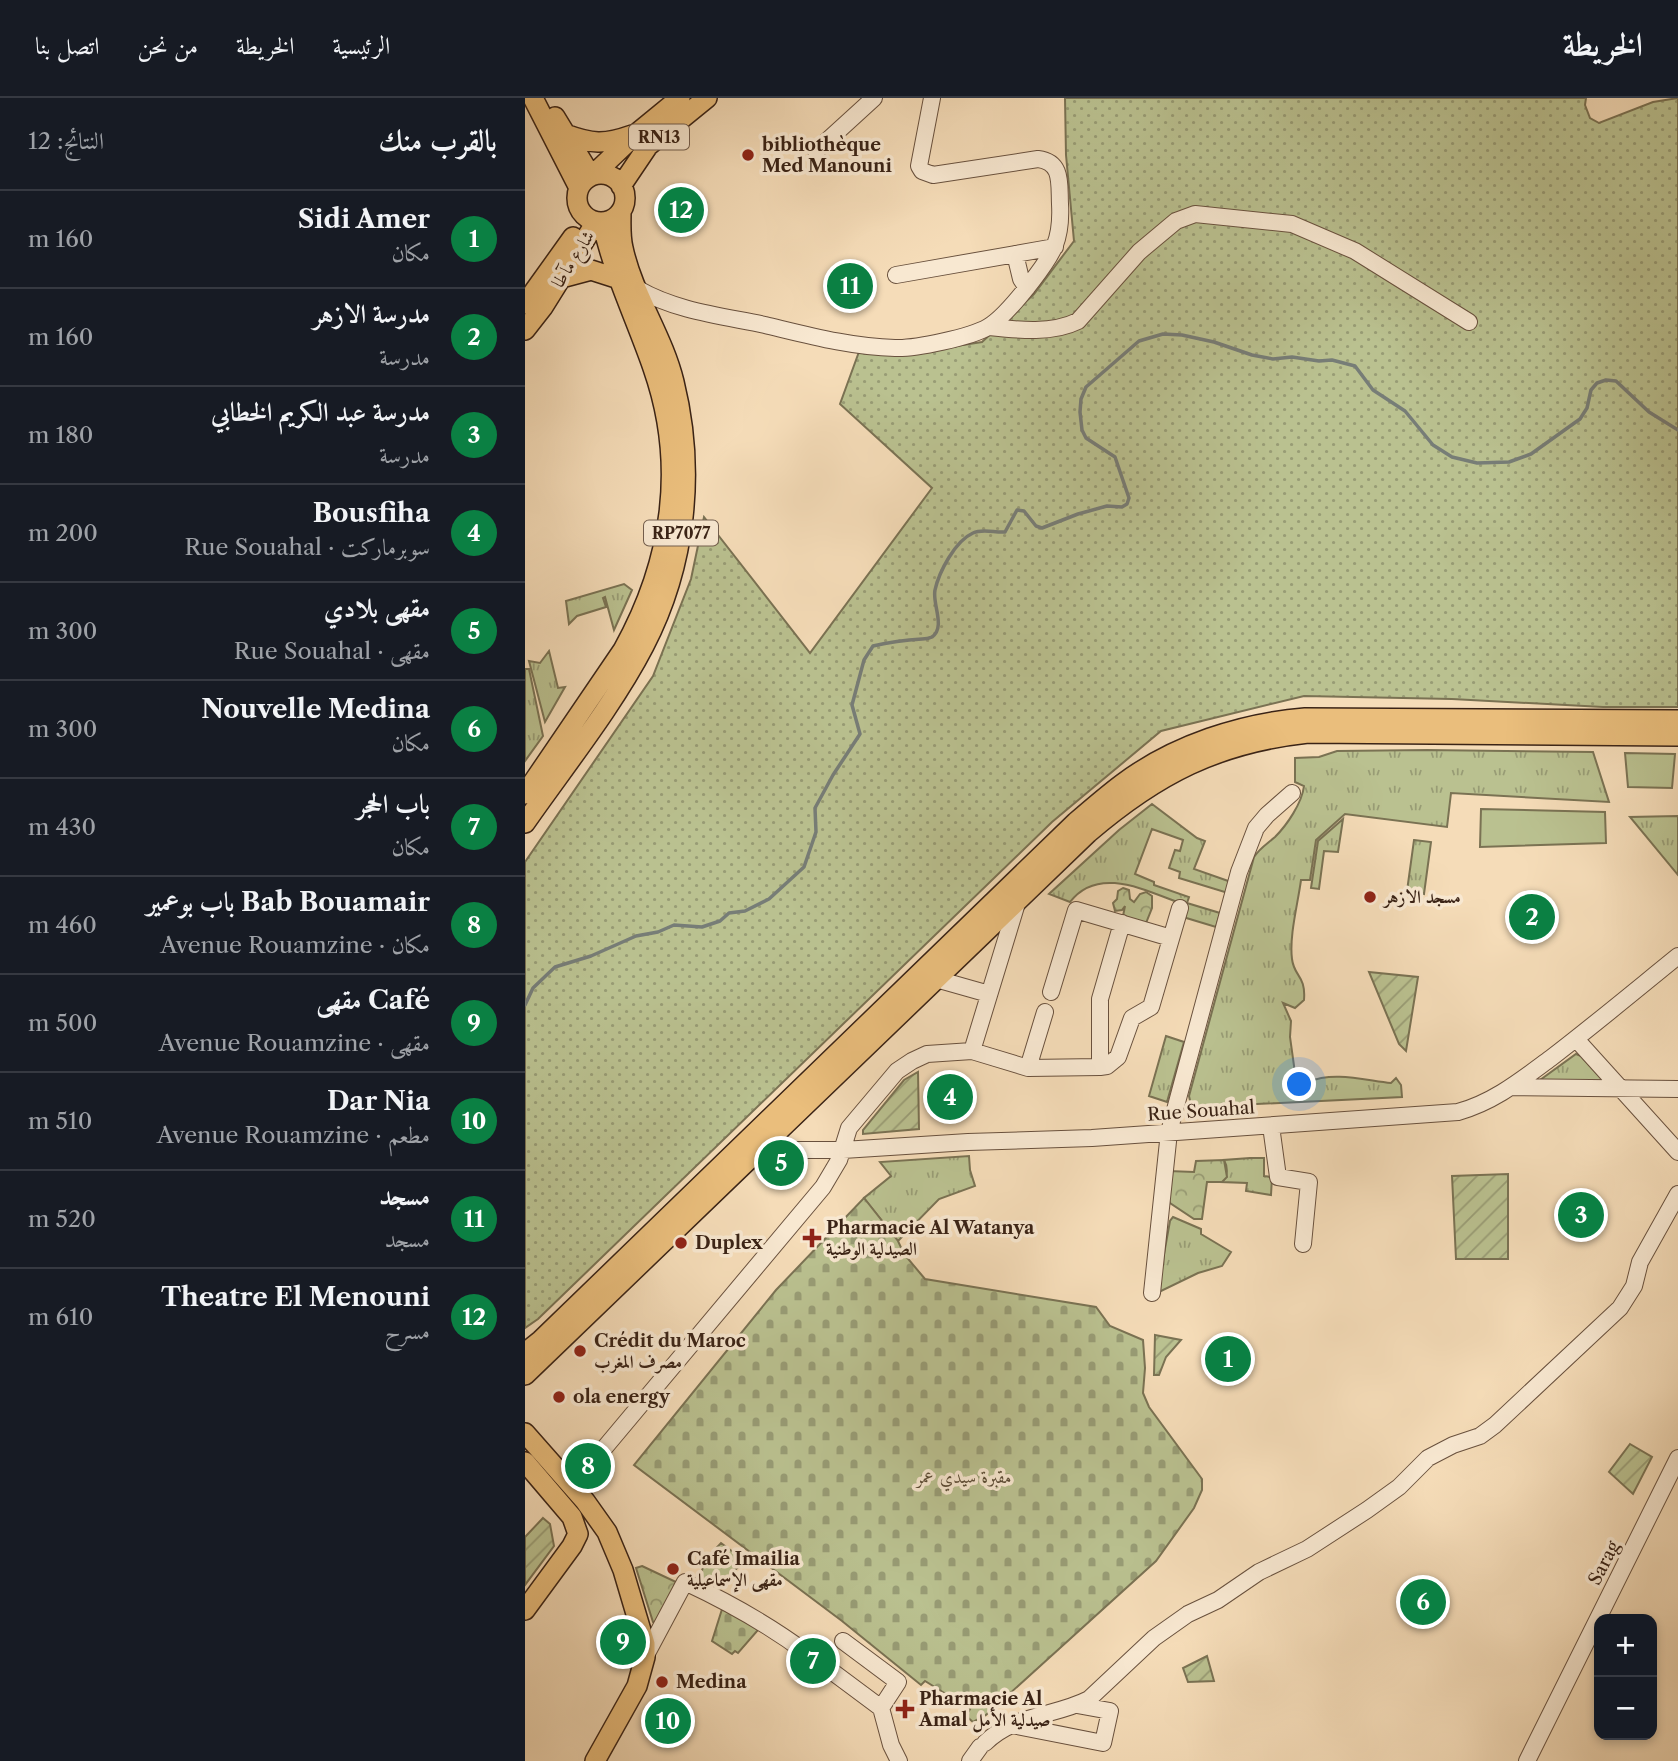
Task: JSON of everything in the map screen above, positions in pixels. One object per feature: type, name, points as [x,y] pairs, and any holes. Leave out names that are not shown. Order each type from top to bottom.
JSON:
[{"type":"main road","points":[[533,98],[588,179]]},
{"type":"main road","points":[[545,98],[588,179]]},
{"type":"main road","name":"RN13","points":[[588,179],[680,98]]},
{"type":"main road","name":"RN13","points":[[621,186],[648,146],[707,98]]},
{"type":"main road","points":[[565,134],[587,142],[603,143],[636,134]]},
{"type":"main road","points":[[525,304],[577,230],[594,219],[609,220],[621,211],[625,199],[621,186],[609,175],[588,179]]},
{"type":"main road","points":[[588,179],[577,202],[594,219]]},
{"type":"main road","name":"RP7077","points":[[525,823],[622,684],[643,648],[667,594],[681,534],[687,467],[680,405],[672,374],[622,248],[621,211]]},
{"type":"main road","name":"شارع مآطا","points":[[525,330],[561,278],[594,219]]},
{"type":"main road","name":"RP7077","points":[[525,794],[623,650],[653,589],[665,540],[672,475],[664,405],[653,369],[594,219]]},
{"type":"main road","points":[[561,278],[591,270],[619,279]]},
{"type":"main road","points":[[525,1353],[1076,822],[1124,782],[1167,757],[1252,725],[1305,718],[1678,720]]},
{"type":"main road","points":[[525,1375],[1087,833],[1144,788],[1206,756],[1257,740],[1308,733],[1678,736]]},
{"type":"main road","points":[[525,1433],[572,1486],[607,1532],[623,1570],[645,1644],[645,1657],[636,1686],[595,1761]]},
{"type":"main road","points":[[525,1462],[572,1517],[578,1534],[525,1610]]},
{"type":"main road","points":[[578,1534],[607,1532]]},
{"type":"street","points":[[815,150],[874,98]]},
{"type":"street","points":[[932,98],[919,166],[922,171],[933,175],[1028,159],[1049,160],[1055,166],[1059,179],[1061,225],[1055,247],[1027,288],[990,327]]},
{"type":"street","points":[[638,289],[653,298],[679,307],[839,341],[897,348],[942,341],[990,327],[1016,330],[1066,327],[1078,321],[1139,252],[1176,221],[1195,214],[1292,224],[1355,251],[1469,322]]},
{"type":"street","points":[[896,275],[1055,247]]},
{"type":"street","points":[[1015,254],[1021,279],[1027,288]]},
{"type":"street","points":[[659,340],[661,324],[665,317],[679,307]]},
{"type":"street","points":[[1153,1293],[1169,1132],[1246,849],[1256,828],[1292,793]]},
{"type":"street","points":[[972,1051],[1018,900]]},
{"type":"street","points":[[572,1486],[823,1187],[843,1150],[849,1128],[897,1071],[927,1054],[972,1051],[1028,1068],[1107,1066],[1118,1057],[1132,1018],[1150,1007],[1180,908]]},
{"type":"street","points":[[1051,992],[1076,910],[1171,938]]},
{"type":"street","points":[[1100,1068],[1100,999],[1122,923]]},
{"type":"street","name":"Rue Souahal","points":[[758,1150],[843,1150],[1091,1138],[1458,1112],[1477,1107],[1511,1087],[1678,958]]},
{"type":"street","points":[[936,979],[989,994]]},
{"type":"street","points":[[1028,1068],[1045,1012]]},
{"type":"street","points":[[1576,1038],[1678,1152]]},
{"type":"street","points":[[1511,1087],[1678,1089]]},
{"type":"street","points":[[1271,1125],[1278,1177],[1309,1182],[1303,1244]]},
{"type":"street","points":[[970,1761],[983,1745],[1008,1724],[1077,1705],[1089,1699],[1154,1638],[1188,1614],[1218,1600],[1259,1572],[1307,1549],[1367,1510],[1399,1487],[1428,1458],[1480,1436],[1496,1425],[1620,1308],[1634,1286],[1640,1262],[1678,1194]]},
{"type":"street","name":"Sarag","points":[[1527,1761],[1678,1458]]},
{"type":"street","points":[[645,1657],[685,1582],[781,1633],[808,1654]]},
{"type":"street","points":[[843,1642],[898,1682],[881,1708]]},
{"type":"street","points":[[831,1670],[881,1708],[891,1745],[899,1761]]},
{"type":"street","points":[[1008,1724],[1103,1743],[1110,1711],[1077,1705]]},
{"type":"green space","points":[[1065,98],[1586,98],[1585,105],[1590,118],[1599,123],[1653,102],[1678,98],[1678,707],[1603,707],[1452,699],[1304,696],[1161,731],[1052,822],[538,1319],[525,1328],[525,862],[653,676],[691,579],[704,517],[810,653],[932,488],[840,404],[860,349],[904,354],[982,342],[1034,294],[1074,241],[1066,155]]},
{"type":"green space","points":[[624,584],[632,590],[614,630],[605,597],[606,607],[577,616],[569,624],[566,601]]},
{"type":"green space","points":[[549,651],[558,688],[565,687],[545,722],[529,661],[540,663]]},
{"type":"green space","points":[[525,669],[529,669],[543,736],[525,761]]},
{"type":"green space","points":[[1337,751],[1593,752],[1609,802],[1451,793],[1447,827],[1345,814],[1316,840],[1310,880],[1301,880],[1291,950],[1293,965],[1302,981],[1304,1000],[1295,1008],[1283,1003],[1291,1021],[1290,1037],[1295,1073],[1308,1082],[1338,1077],[1391,1083],[1396,1078],[1401,1085],[1402,1097],[1195,1107],[1191,1105],[1189,1096],[1254,857],[1284,826],[1303,793],[1304,786],[1295,782],[1295,758],[1319,757]]},
{"type":"green space","points":[[1625,753],[1675,754],[1672,788],[1628,787]]},
{"type":"green space","points":[[1152,804],[1197,838],[1205,841],[1194,869],[1231,882],[1228,893],[1179,878],[1180,872],[1169,868],[1175,850],[1180,851],[1183,840],[1152,829],[1135,874],[1154,882],[1154,885],[1189,897],[1187,903],[1220,913],[1216,927],[1183,917],[1186,905],[1126,885],[1096,884],[1082,890],[1070,902],[1049,894],[1119,830]]},
{"type":"green space","points":[[1481,809],[1605,812],[1606,843],[1480,847]]},
{"type":"green space","points":[[1678,816],[1678,875],[1630,817]]},
{"type":"green space","points":[[1343,819],[1338,852],[1324,851],[1319,889],[1311,888],[1318,841]]},
{"type":"green space","points":[[1414,840],[1431,842],[1424,894],[1407,891]]},
{"type":"green space","points":[[1123,888],[1129,890],[1130,899],[1134,902],[1140,894],[1146,892],[1152,896],[1152,908],[1146,923],[1123,916],[1125,906],[1122,910],[1115,911],[1113,903],[1117,899],[1118,891]]},
{"type":"green space","points":[[1369,972],[1418,977],[1406,1051],[1399,1044]]},
{"type":"green space","points":[[1166,1036],[1184,1042],[1167,1102],[1149,1096]]},
{"type":"green space","points":[[1576,1054],[1604,1081],[1540,1080]]},
{"type":"green space","points":[[918,1072],[919,1129],[863,1134],[863,1130],[904,1080]]},
{"type":"green space","points":[[969,1156],[975,1186],[939,1199],[898,1241],[864,1198],[891,1176],[880,1162]]},
{"type":"green space","points":[[1264,1158],[1264,1176],[1272,1177],[1271,1195],[1246,1191],[1247,1183],[1222,1182],[1227,1171],[1224,1160]]},
{"type":"green space","points":[[1224,1160],[1227,1177],[1222,1182],[1207,1182],[1202,1219],[1194,1219],[1170,1203],[1167,1197],[1169,1171],[1194,1172],[1196,1161]]},
{"type":"green space","points":[[1508,1174],[1508,1259],[1456,1259],[1452,1176]]},
{"type":"green space","name":"مقبرة سيدي عمر","points":[[864,1198],[925,1279],[1096,1307],[1110,1326],[1143,1340],[1143,1393],[1149,1407],[1202,1479],[1202,1490],[1194,1508],[1156,1561],[986,1715],[973,1722],[966,1716],[970,1709],[925,1681],[921,1685],[842,1621],[634,1465],[776,1290]]},
{"type":"green space","points":[[1173,1217],[1201,1229],[1201,1234],[1231,1252],[1222,1266],[1198,1273],[1157,1293],[1170,1221]]},
{"type":"green space","points":[[1155,1335],[1181,1340],[1166,1357],[1159,1375],[1154,1375]]},
{"type":"green space","points":[[1630,1444],[1652,1457],[1633,1494],[1609,1472]]},
{"type":"green space","points":[[543,1518],[550,1524],[554,1546],[525,1585],[525,1537]]},
{"type":"green space","points":[[721,1543],[745,1561],[716,1587],[699,1581],[705,1560]]},
{"type":"green space","points":[[642,1566],[676,1582],[657,1624],[653,1622],[636,1568]]},
{"type":"green space","points":[[723,1606],[758,1630],[738,1653],[735,1651],[732,1654],[712,1641]]},
{"type":"green space","points":[[1207,1656],[1214,1681],[1188,1682],[1183,1668]]},
{"type":"waterway","points":[[525,1005],[533,988],[555,967],[591,956],[636,936],[658,932],[674,925],[702,927],[720,921],[729,913],[745,911],[769,899],[804,867],[816,832],[815,808],[860,734],[852,705],[864,660],[873,646],[928,639],[936,633],[938,621],[935,590],[944,566],[960,543],[977,532],[1005,532],[1017,510],[1024,511],[1036,526],[1042,528],[1078,514],[1127,504],[1129,498],[1115,457],[1086,438],[1080,412],[1086,387],[1139,341],[1163,334],[1182,335],[1273,359],[1292,357],[1332,360],[1355,366],[1373,390],[1405,411],[1433,445],[1452,457],[1477,463],[1509,462],[1531,454],[1580,419],[1587,408],[1591,390],[1597,383],[1606,380],[1616,381],[1649,412],[1678,430]]},
{"type":"tunnel","points":[[808,1654],[830,1670]]},
{"type":"place","name":"bibliothèque Med Manouni","points":[[748,155]]},
{"type":"place","name":"Theatre El Menouni","points":[[681,210]]},
{"type":"place","name":"مسجد","points":[[850,286]]},
{"type":"place","name":"مسجد الازهر","points":[[1370,897]]},
{"type":"place","name":"مدرسة الازهر","points":[[1532,917]]},
{"type":"place","name":"Bousfiha","points":[[950,1097]]},
{"type":"place","name":"مقهى بلادي","points":[[781,1163]]},
{"type":"place","name":"مدرسة عبد الكريم الخطابي","points":[[1581,1215]]},
{"type":"place","name":"Pharmacie Al Watanya الصيدلية الوطنية","points":[[812,1238]]},
{"type":"place","name":"Duplex","points":[[681,1243]]},
{"type":"place","name":"Crédit du Maroc مصرف المغرب","points":[[580,1351]]},
{"type":"place","name":"Sidi Amer","points":[[1228,1359]]},
{"type":"place","name":"ola energy","points":[[559,1397]]},
{"type":"place","name":"Bab Bouamair باب بوعمير","points":[[588,1466]]},
{"type":"place","name":"Café Imailia مقهى الإسماعيلية","points":[[673,1569]]},
{"type":"place","name":"Nouvelle Medina","points":[[1423,1602]]},
{"type":"place","name":"Café مقهى","points":[[623,1642]]},
{"type":"place","name":"باب الحجر","points":[[813,1661]]},
{"type":"place","name":"Medina","points":[[662,1682]]},
{"type":"place","name":"Pharmacie Al Amal صيدلية الأمل","points":[[905,1709]]},
{"type":"place","name":"Dar Nia","points":[[668,1721]]}]
